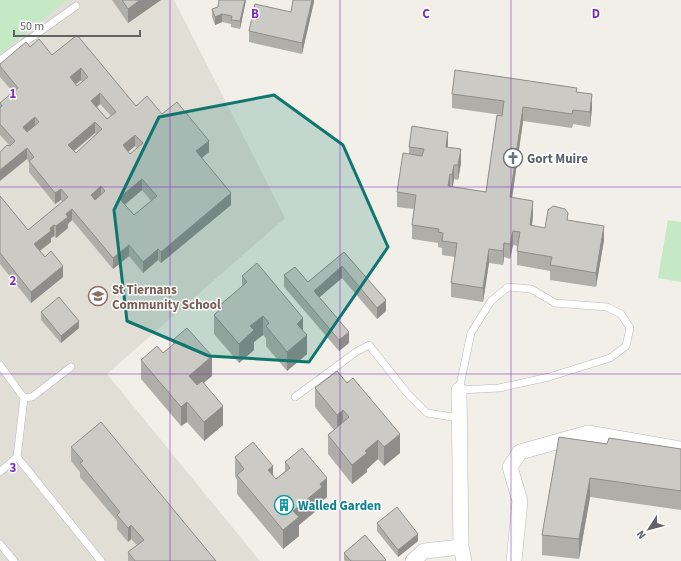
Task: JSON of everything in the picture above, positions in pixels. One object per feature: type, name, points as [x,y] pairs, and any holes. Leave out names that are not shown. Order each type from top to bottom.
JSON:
[{"type":"street","points":[[413,561],[424,551],[462,554],[459,390]]},
{"type":"street","points":[[514,561],[520,501],[510,467],[520,452],[588,433],[681,449]]},
{"type":"lane","points":[[0,60],[76,6]]},
{"type":"lane","points":[[508,287],[531,289],[555,303],[607,307],[621,314],[630,328],[626,346],[610,358],[549,377],[506,386],[459,390],[471,333],[491,301],[508,287]]},
{"type":"lane","points":[[295,397],[356,352],[370,345],[407,393],[427,413],[459,418]]},
{"type":"lane","points":[[0,365],[24,398],[17,457],[0,472]]},
{"type":"lane","points":[[24,398],[32,397],[71,367]]},
{"type":"lane","points":[[17,457],[101,561]]},
{"type":"lane","points":[[0,544],[14,561]]},
{"type":"highlighted area","points":[[274,95],[343,145],[388,247],[309,362],[209,356],[127,321],[114,210],[159,117]]},
{"type":"shaded area","name":"St Tiernans Community School","points":[[0,0],[174,0],[285,218],[107,374],[260,561],[0,561]]},
{"type":"green space","points":[[0,0],[67,0],[0,54]]},
{"type":"green space","points":[[668,220],[681,222],[681,282],[658,278]]},
{"type":"building","points":[[122,0],[140,0],[128,9]]},
{"type":"building","points":[[219,0],[245,0],[240,21],[231,20],[232,16],[222,14],[215,17],[212,9],[218,7]]},
{"type":"building","points":[[293,0],[312,0],[302,43],[249,31],[255,4],[291,12]]},
{"type":"building","name":"St Tiernans Community School","points":[[77,35],[136,106],[147,96],[162,114],[177,102],[209,141],[196,151],[231,193],[161,252],[158,249],[143,262],[129,245],[113,258],[72,209],[66,214],[68,217],[56,226],[54,225],[50,228],[51,231],[34,244],[45,257],[51,251],[63,266],[31,292],[0,253],[0,196],[28,230],[68,197],[61,189],[55,193],[29,161],[34,157],[27,148],[0,170],[0,152],[7,145],[10,146],[15,141],[0,124],[0,108],[2,106],[0,103],[18,88],[0,64],[26,42],[30,47],[39,39],[52,55]],"holes":[[[81,68],[88,77],[77,86],[70,77]],[[100,93],[116,112],[107,119],[91,101]],[[35,117],[39,122],[27,132],[23,127]],[[95,122],[102,129],[76,153],[68,145]],[[135,135],[143,143],[130,154],[123,145]],[[142,179],[157,196],[134,215],[119,198]],[[101,186],[105,191],[95,200],[91,195]]]},
{"type":"building","points":[[455,70],[577,88],[576,92],[592,94],[590,112],[573,110],[572,114],[523,107],[510,197],[533,201],[530,225],[545,228],[548,210],[553,206],[565,209],[568,213],[567,220],[604,226],[596,273],[550,265],[552,257],[517,251],[520,232],[513,231],[510,244],[504,243],[503,251],[489,249],[483,288],[451,283],[457,243],[442,241],[443,233],[438,232],[439,229],[412,225],[416,195],[397,192],[403,153],[422,156],[424,149],[409,147],[412,126],[448,132],[446,147],[461,149],[458,165],[454,165],[452,175],[450,174],[448,186],[486,192],[497,115],[502,116],[504,101],[452,94]]},
{"type":"building","points":[[344,252],[386,300],[377,308],[342,266],[314,291],[349,332],[339,340],[284,275],[295,267],[308,282]]},
{"type":"building","points":[[257,263],[303,318],[297,324],[307,335],[287,352],[266,326],[269,323],[263,316],[250,326],[254,330],[239,344],[214,315],[222,308],[220,305],[247,282],[242,276]]},
{"type":"building","points":[[59,297],[79,321],[61,336],[41,312]]},
{"type":"building","points":[[187,328],[212,356],[189,376],[197,385],[202,381],[223,406],[204,422],[187,402],[181,407],[141,360],[157,346],[163,353],[175,343],[173,340]]},
{"type":"building","points":[[337,371],[347,383],[353,378],[400,434],[384,447],[378,440],[365,451],[367,453],[352,465],[328,435],[349,417],[343,410],[337,415],[315,388]]},
{"type":"building","points":[[101,422],[216,561],[135,561],[128,552],[144,540],[131,525],[128,528],[117,515],[120,512],[80,463],[83,461],[71,447]]},
{"type":"building","points":[[559,437],[607,444],[609,438],[681,449],[681,491],[590,478],[579,539],[542,535]]},
{"type":"building","points":[[253,442],[273,466],[268,470],[276,479],[290,468],[285,462],[302,448],[327,478],[320,484],[322,487],[293,511],[299,517],[283,530],[237,475],[244,469],[235,457]]},
{"type":"building","points":[[397,507],[418,534],[398,550],[377,523]]},
{"type":"building","points":[[365,535],[386,560],[385,561],[351,561],[344,553]]},
{"type":"place","name":"Gort Muire","points":[[513,158]]},
{"type":"place","name":"St Tiernans Community School","points":[[98,296]]},
{"type":"place","name":"Walled Garden","points":[[284,505]]}]
